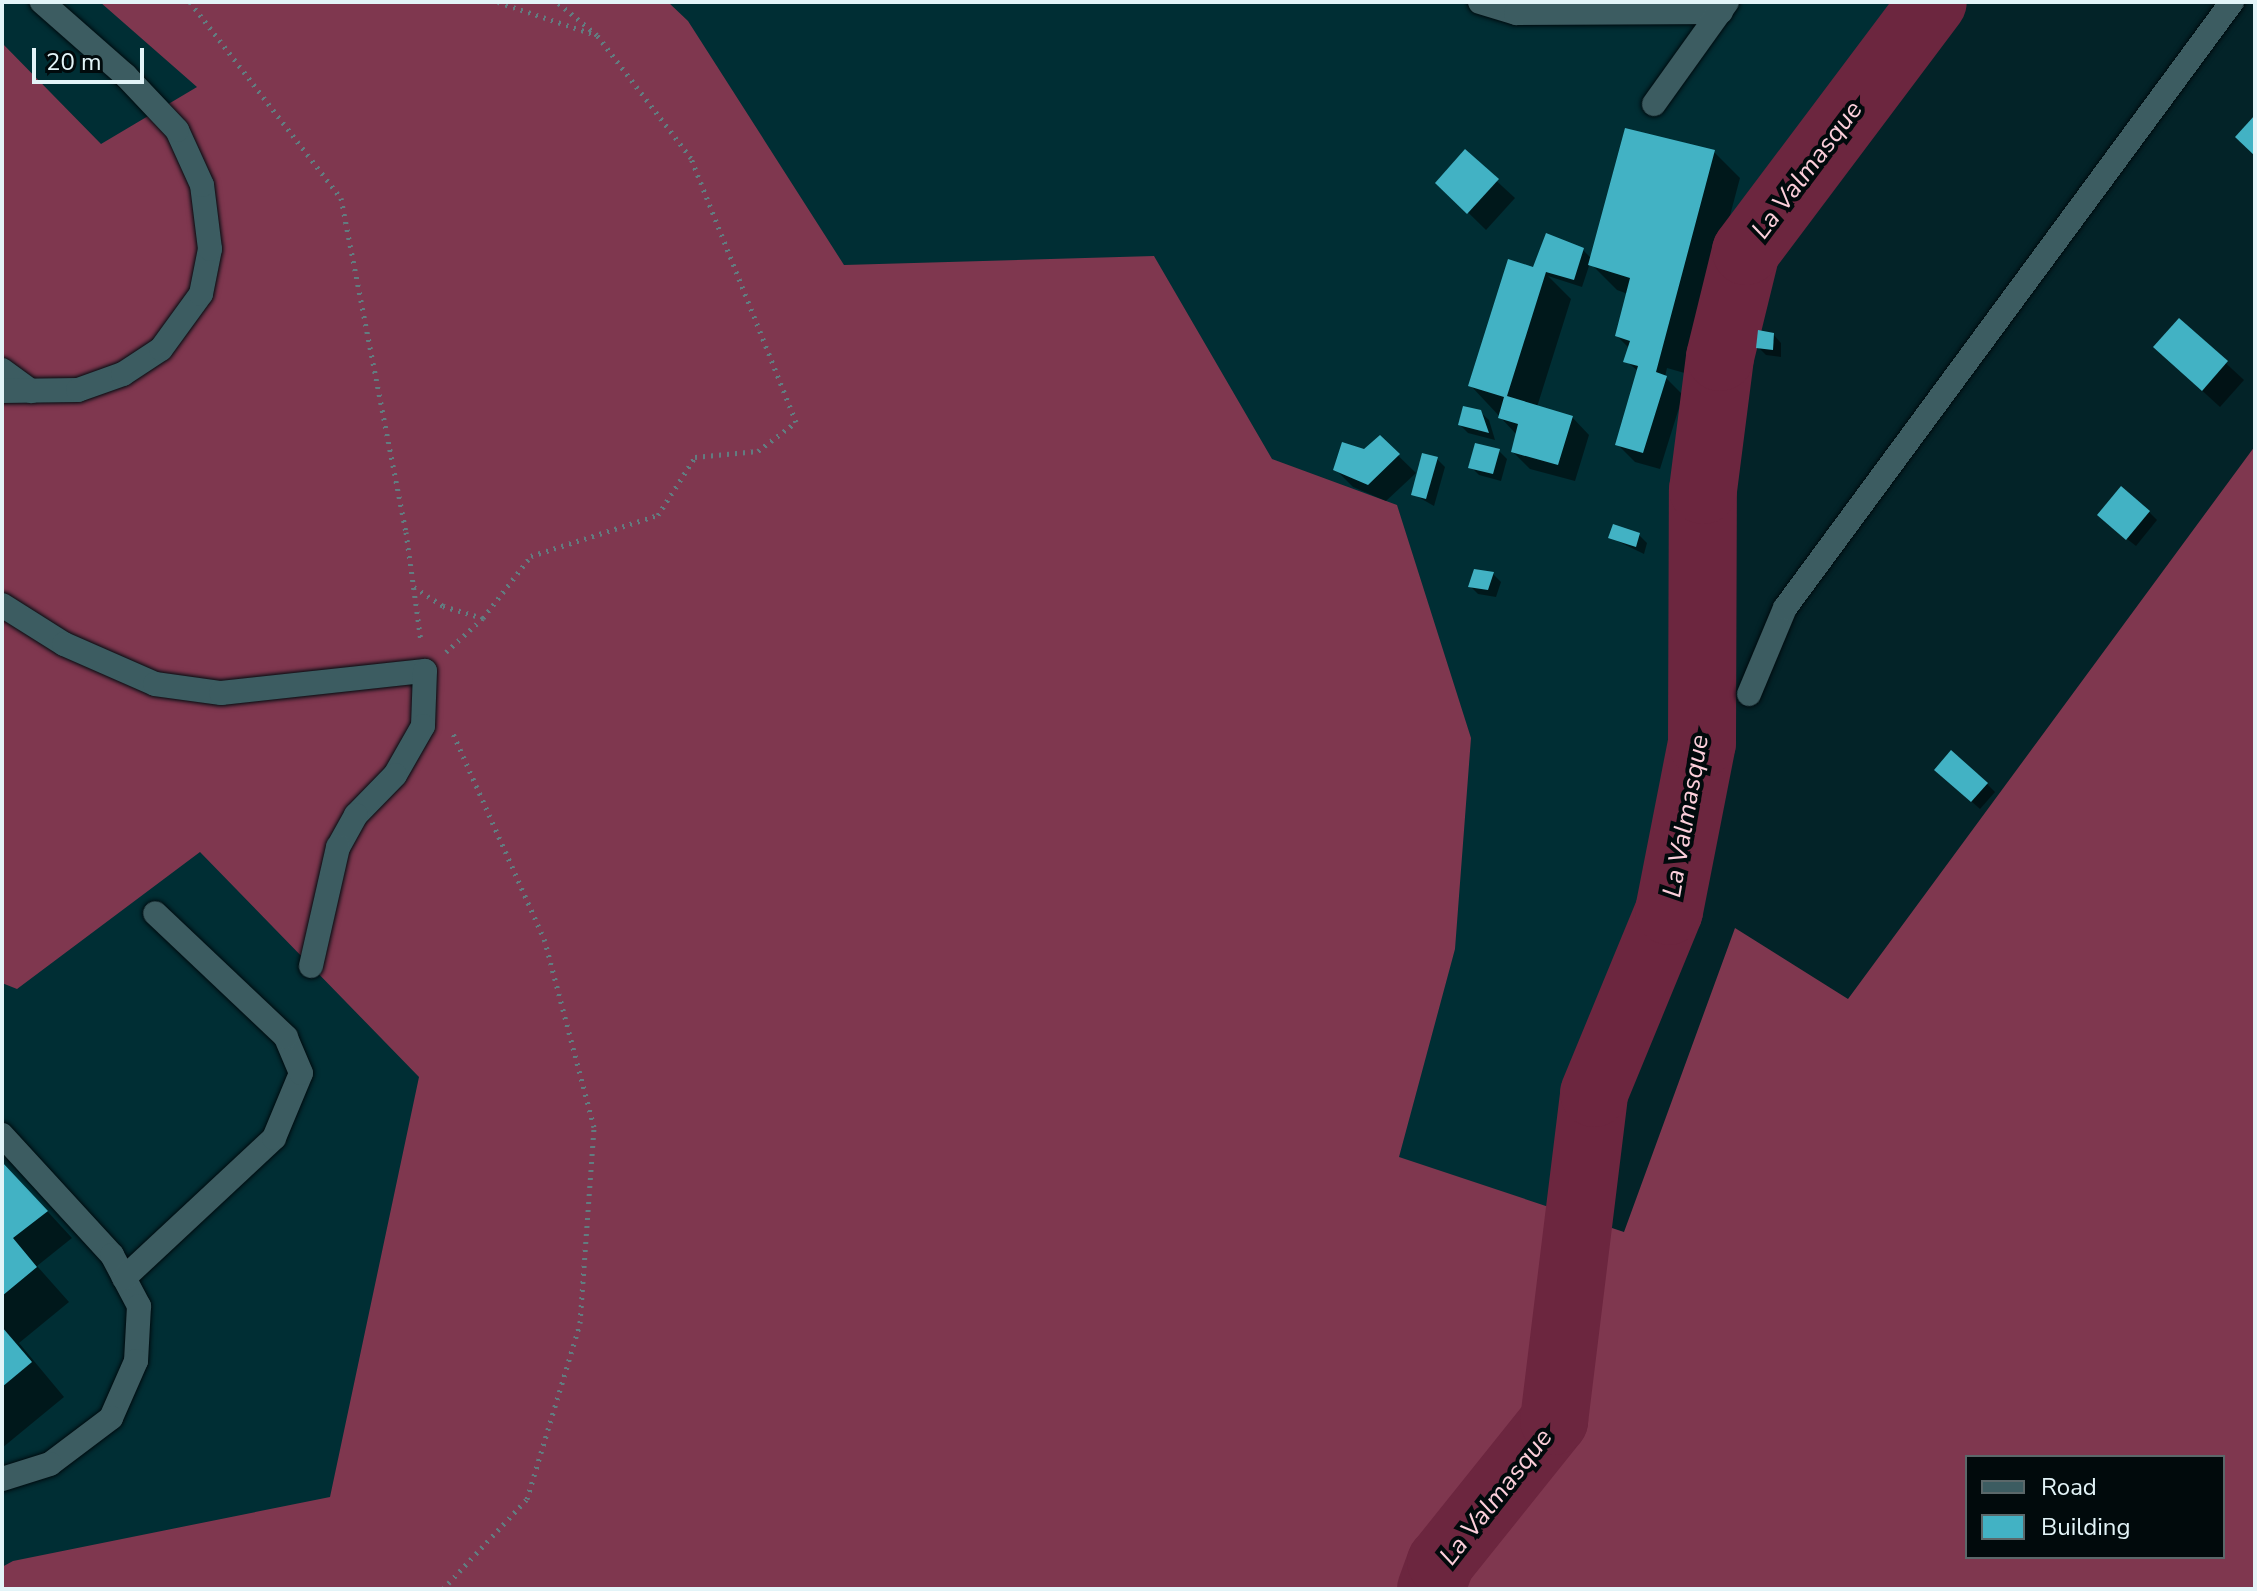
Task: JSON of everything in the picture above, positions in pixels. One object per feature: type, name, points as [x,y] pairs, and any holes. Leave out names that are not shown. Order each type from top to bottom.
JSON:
[{"type":"street","points":[[2,391],[78,390],[123,374],[161,349],[201,294],[210,249],[202,185],[177,130],[125,75],[42,2]]},
{"type":"street","points":[[1480,2],[1516,13],[1724,7]]},
{"type":"street","points":[[1749,694],[1785,608],[2232,2]]},
{"type":"street","points":[[1654,104],[1724,7]]},
{"type":"street","points":[[2,370],[31,391]]},
{"type":"street","points":[[2,605],[64,644],[155,684],[221,693],[425,671],[423,726],[395,775],[356,815],[338,847],[311,966]]},
{"type":"street","points":[[124,1278],[274,1138],[301,1073],[286,1037],[155,913]]},
{"type":"street","points":[[2,1135],[112,1255],[139,1306],[136,1361],[111,1418],[50,1464],[2,1479]]},
{"type":"path","points":[[190,2],[341,198],[413,586],[425,671]]},
{"type":"path","points":[[498,2],[597,35]]},
{"type":"path","points":[[425,671],[483,618],[531,556],[658,515],[695,457],[758,451],[796,422],[691,158],[597,35],[557,2]]},
{"type":"path","points":[[413,586],[443,606],[483,618]]},
{"type":"path","points":[[443,1589],[527,1499],[580,1323],[594,1127],[545,941],[450,728]]},
{"type":"shaded area","points":[[2,2],[1933,2],[1746,251],[1720,357],[1703,490],[1702,743],[1669,911],[1594,1093],[1554,1421],[2,1589]]},
{"type":"shaded area","points":[[100,2],[668,2],[688,21],[844,265],[1154,256],[1272,459],[1397,505],[1471,738],[1455,949],[1399,1157],[1624,1232],[1735,928],[1848,999],[2255,446],[2255,1589],[2,1589],[2,1567],[13,1561],[330,1497],[419,1077],[200,852],[17,989],[2,983],[2,43],[101,144],[197,87]]},
{"type":"building","points":[[2255,115],[2255,156],[2235,137]]},
{"type":"building","points":[[1625,128],[1715,150],[1656,372],[1667,376],[1643,453],[1615,445],[1638,366],[1623,362],[1630,341],[1615,336],[1630,278],[1588,265]]},
{"type":"building","points":[[1465,149],[1499,179],[1467,214],[1435,183]]},
{"type":"building","points":[[1546,233],[1584,248],[1574,280],[1546,272],[1507,396],[1573,416],[1558,465],[1511,452],[1518,424],[1498,418],[1504,397],[1468,386],[1508,259],[1533,267]]},
{"type":"building","points":[[2179,318],[2228,361],[2202,391],[2153,347]]},
{"type":"building","points":[[1758,330],[1774,333],[1773,350],[1756,348]]},
{"type":"building","points":[[1463,406],[1481,410],[1489,433],[1458,425]]},
{"type":"building","points":[[1380,435],[1400,454],[1368,485],[1333,470],[1342,442],[1364,449]]},
{"type":"building","points":[[1475,443],[1500,449],[1493,474],[1468,468]]},
{"type":"building","points":[[1422,453],[1438,457],[1426,499],[1411,495]]},
{"type":"building","points":[[2121,486],[2150,511],[2126,540],[2097,515]]},
{"type":"building","points":[[1613,524],[1640,533],[1636,547],[1608,538]]},
{"type":"building","points":[[1474,569],[1494,572],[1488,590],[1468,587]]},
{"type":"building","points":[[1951,750],[1988,783],[1971,802],[1934,770]]},
{"type":"building","points":[[2,1162],[48,1211],[13,1238],[37,1267],[2,1296]]},
{"type":"building","points":[[2,1327],[32,1362],[2,1387]]},
{"type":"waterway","name":"La Valmasque","points":[[1431,1589],[1441,1562],[1554,1421],[1594,1093],[1669,911],[1702,743],[1703,490],[1720,357],[1746,251],[1933,2]]}]
